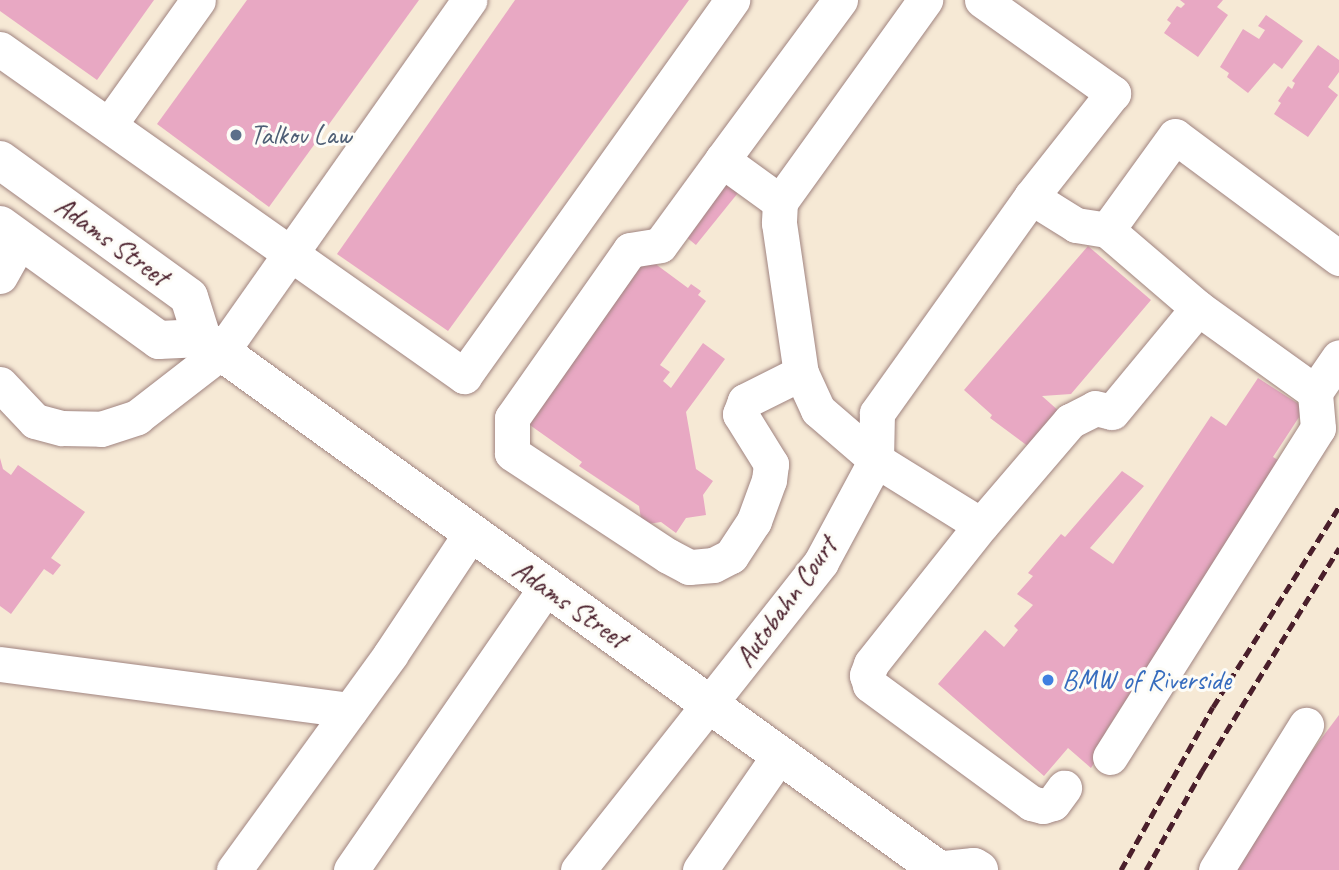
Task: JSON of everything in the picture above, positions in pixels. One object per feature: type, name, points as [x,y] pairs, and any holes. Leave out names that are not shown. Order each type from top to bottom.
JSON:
[{"type":"main road","name":"Adams Street","points":[[0,160],[189,297],[212,345],[939,870]]},
{"type":"main road","name":"Adams Street","points":[[10,232],[159,340],[212,345]]},
{"type":"main road","points":[[946,870],[974,867],[979,870]]},
{"type":"street","points":[[108,125],[198,0]]},
{"type":"street","points":[[0,384],[35,421],[62,428],[101,429],[137,417],[212,345],[291,254],[469,0]]},
{"type":"street","points":[[0,49],[464,376],[732,0]]},
{"type":"street","points":[[801,373],[745,401],[740,414],[768,457],[771,464],[769,480],[754,521],[743,538],[731,556],[713,565],[689,568],[512,453],[512,418],[630,250],[660,245],[840,0]]},
{"type":"street","points":[[925,0],[780,202],[779,223],[801,373],[818,410],[876,460],[981,525]]},
{"type":"street","points":[[876,460],[877,414],[1031,197],[1114,93],[982,0]]},
{"type":"street","points":[[1107,230],[1175,136],[1339,258]]},
{"type":"street","points":[[722,160],[780,202]]},
{"type":"street","points":[[1031,197],[1076,225],[1107,230],[1198,308],[1315,392]]},
{"type":"street","points":[[0,276],[10,232]]},
{"type":"street","points":[[1064,788],[1053,803],[1042,806],[1031,803],[870,685],[867,675],[871,664],[981,525],[1070,421],[1095,408],[1112,412],[1198,308]]},
{"type":"street","points":[[1110,757],[1318,428],[1315,392],[1339,357]]},
{"type":"street","name":"Autobahn Court","points":[[578,870],[821,562],[876,460]]},
{"type":"street","points":[[234,870],[350,710],[471,533]]},
{"type":"street","points":[[351,870],[545,587]]},
{"type":"street","points":[[0,664],[350,710]]},
{"type":"street","points":[[1216,870],[1306,725]]},
{"type":"street","points":[[700,870],[780,754]]},
{"type":"building","points":[[0,0],[154,0],[97,80],[0,11]]},
{"type":"building","points":[[247,0],[419,0],[269,207],[157,124]]},
{"type":"building","points":[[515,0],[689,0],[448,331],[337,254]]},
{"type":"building","points":[[1180,0],[1223,0],[1217,7],[1228,15],[1198,57],[1164,33],[1171,23],[1167,20],[1177,6],[1181,8],[1185,4]]},
{"type":"building","points":[[1266,15],[1303,41],[1282,69],[1274,63],[1248,93],[1227,77],[1229,73],[1220,67],[1243,29],[1259,39],[1265,30],[1258,26]]},
{"type":"building","points":[[1318,45],[1339,60],[1339,72],[1328,87],[1338,95],[1308,137],[1274,114],[1281,103],[1278,101],[1288,86],[1292,89],[1295,83],[1292,81]]},
{"type":"building","points":[[721,179],[738,193],[696,245],[679,231]]},
{"type":"building","points":[[1088,246],[1151,300],[1071,394],[1042,396],[1060,412],[1029,447],[990,418],[992,415],[964,390]]},
{"type":"building","points":[[642,254],[688,288],[691,284],[701,291],[698,295],[706,301],[660,365],[670,372],[663,381],[671,388],[703,343],[725,359],[686,412],[696,469],[713,481],[703,495],[706,515],[686,518],[676,533],[661,522],[642,525],[639,506],[579,466],[582,462],[527,423]]},
{"type":"building","points":[[1258,378],[1305,408],[1273,457],[1281,462],[1106,731],[1112,735],[1091,768],[1068,748],[1044,776],[938,684],[985,630],[1004,647],[1018,630],[1014,626],[1033,605],[1017,594],[1033,576],[1028,573],[1061,534],[1065,537],[1122,471],[1144,486],[1090,548],[1113,564],[1211,416],[1226,426]]},
{"type":"building","points":[[0,458],[3,469],[11,475],[18,465],[85,512],[51,558],[61,565],[53,575],[44,569],[11,614],[0,606]]},
{"type":"building","points":[[1339,715],[1339,870],[1223,870]]},
{"type":"railway","points":[[1121,870],[1213,707],[1339,507]]},
{"type":"railway","points":[[1146,870],[1202,771],[1339,548]]},
{"type":"place","name":"Talkov Law","points":[[236,135]]},
{"type":"place","name":"BMW of Riverside","points":[[1048,680]]}]
